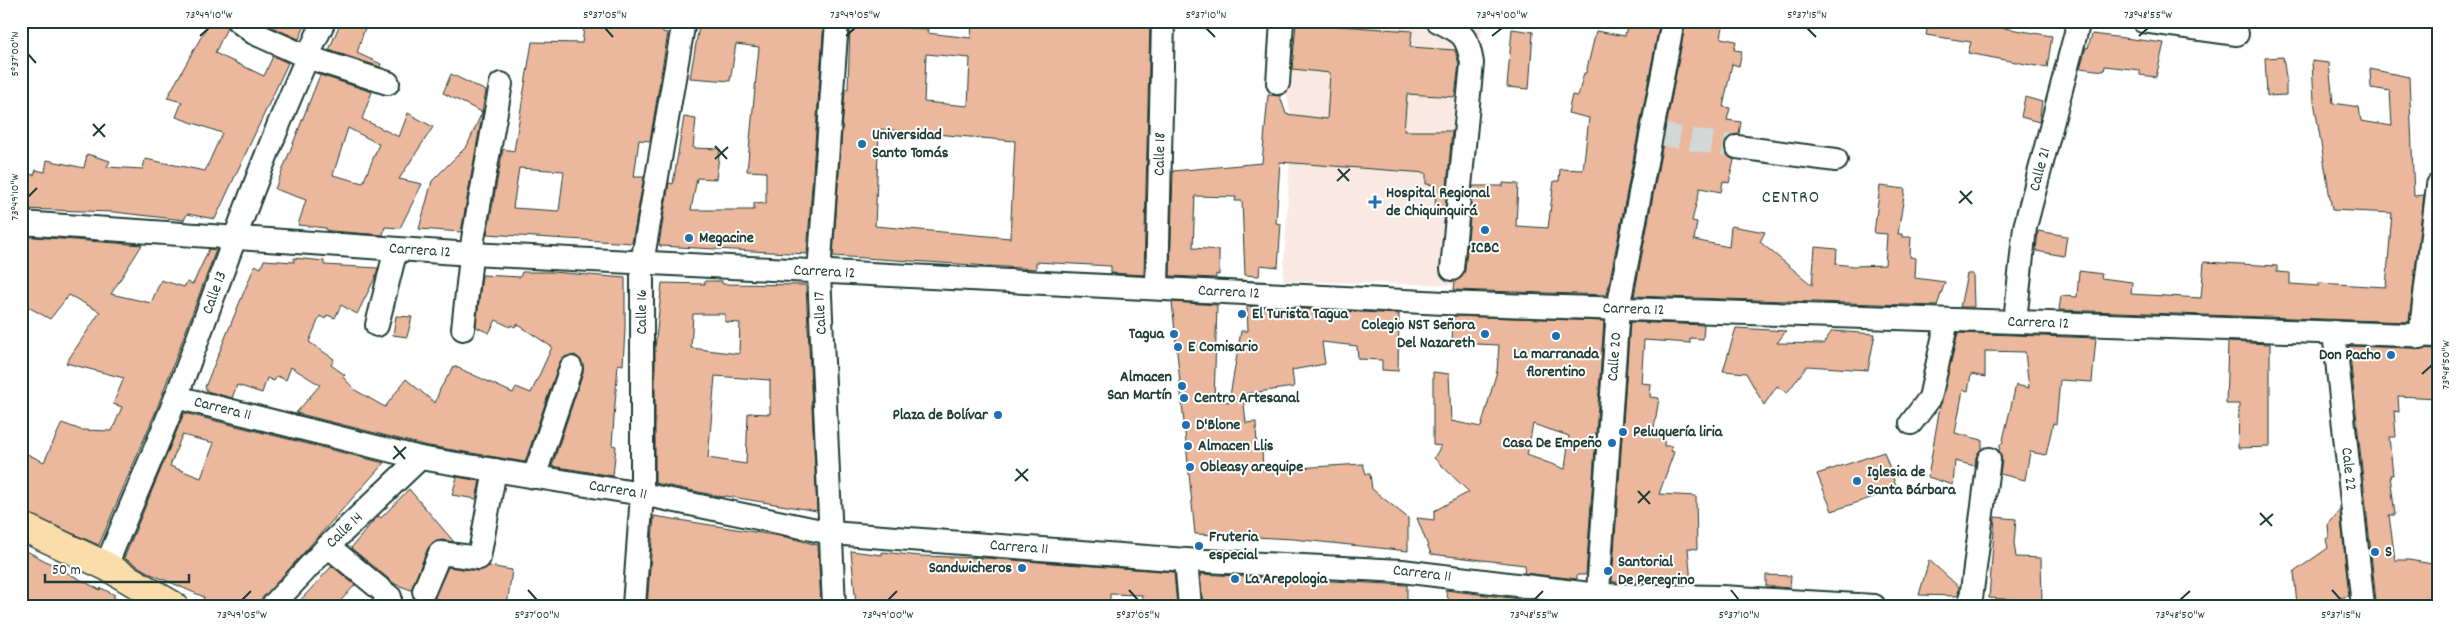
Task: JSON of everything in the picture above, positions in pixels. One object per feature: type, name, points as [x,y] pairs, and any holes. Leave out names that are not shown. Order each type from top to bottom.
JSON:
[{"type":"main road","points":[[21,526],[106,566],[174,606]]},
{"type":"street","points":[[238,21],[254,33],[307,57],[388,83]]},
{"type":"street","name":"Calle 13","points":[[106,566],[176,397],[235,238],[307,57],[324,21]]},
{"type":"street","name":"Calle 16","points":[[634,606],[642,494],[642,263],[684,21]]},
{"type":"street","name":"Calle 17","points":[[834,606],[819,273],[837,21]]},
{"type":"street","name":"Calle 18","points":[[1157,288],[1164,21]]},
{"type":"street","points":[[1278,83],[1282,21]]},
{"type":"street","points":[[1438,21],[1454,29],[1468,42],[1472,63],[1452,269]]},
{"type":"street","name":"Calle 20","points":[[1598,600],[1618,310],[1655,133],[1673,21]]},
{"type":"street","name":"Calle 21","points":[[2015,322],[2025,227],[2079,21]]},
{"type":"street","points":[[2143,21],[2237,34]]},
{"type":"street","points":[[463,329],[471,254],[501,84]]},
{"type":"street","points":[[1737,147],[1836,160]]},
{"type":"street","points":[[2429,336],[2438,186]]},
{"type":"street","name":"Carrera 12","points":[[21,224],[471,254],[819,273],[1618,310],[2429,336]]},
{"type":"street","points":[[377,325],[396,249]]},
{"type":"street","points":[[1911,423],[1930,398],[1947,321]]},
{"type":"street","name":"Cale 22","points":[[2334,332],[2364,606]]},
{"type":"street","points":[[534,477],[572,368]]},
{"type":"street","name":"Carrera 11","points":[[176,397],[420,458],[642,494],[831,533],[1186,560],[1402,571],[1598,600],[1874,606]]},
{"type":"street","name":"Calle 14","points":[[272,606],[328,546],[420,458]]},
{"type":"street","points":[[1970,606],[1989,459]]},
{"type":"street","points":[[424,591],[440,553],[479,558],[495,470]]},
{"type":"street","points":[[328,546],[390,597],[384,606]]},
{"type":"street","points":[[1186,560],[1190,606]]},
{"type":"shaded area","name":"Hospital Regional de Chiquinquirá","points":[[1291,21],[1483,21],[1454,285],[1283,281],[1292,123],[1285,84]]},
{"type":"building","points":[[210,21],[225,21],[227,28],[215,53],[264,76],[273,56],[288,63],[215,219],[187,214],[184,220],[114,212],[21,209],[21,173],[34,175],[36,170],[45,172],[47,160],[84,168],[87,154],[110,161],[107,167],[143,169],[145,159],[205,171],[222,133],[176,117],[182,102],[167,98]]},
{"type":"building","points":[[271,21],[307,21],[299,39],[269,26]]},
{"type":"building","points":[[341,21],[367,21],[357,53],[381,64],[380,67],[329,50]]},
{"type":"building","points":[[585,21],[664,21],[662,32],[668,33],[650,141],[639,140],[634,177],[644,177],[632,243],[487,234],[503,149],[514,151],[532,42],[582,43]],"holes":[[[519,168],[564,171],[559,211],[513,208]]]},
{"type":"building","points":[[700,21],[824,21],[807,254],[660,246],[659,244],[669,183],[673,184],[684,117],[696,119],[693,148],[720,149],[716,179],[697,178],[691,210],[754,210],[754,203],[766,204],[766,172],[747,171],[759,47],[736,44],[730,81],[690,78]]},
{"type":"building","points":[[855,21],[873,21],[873,26],[928,29],[927,33],[971,38],[972,21],[1107,21],[1131,26],[1131,21],[1150,21],[1144,275],[1111,273],[1111,266],[1036,262],[1036,269],[833,256],[845,89],[848,89],[850,24],[855,24]],"holes":[[[926,54],[970,58],[968,106],[924,102]],[[879,129],[1015,141],[1010,238],[875,226]]]},
{"type":"building","points":[[1628,21],[1660,21],[1607,295],[1454,290],[1455,281],[1462,277],[1465,270],[1473,186],[1503,186],[1503,183],[1518,184],[1516,226],[1548,228],[1554,181],[1559,181],[1560,169],[1583,170],[1589,118],[1568,113],[1572,95],[1578,96],[1584,73],[1586,73],[1596,31],[1625,36]]},
{"type":"building","points":[[1686,21],[1724,21],[1721,38],[1736,41],[1734,50],[1742,51],[1739,66],[1732,64],[1723,107],[1730,108],[1727,120],[1741,122],[1739,134],[1732,135],[1724,145],[1725,152],[1734,160],[1729,183],[1723,181],[1721,192],[1700,188],[1692,221],[1697,222],[1694,240],[1729,247],[1731,226],[1765,232],[1760,242],[1812,285],[1815,247],[1837,249],[1836,264],[1854,266],[1885,265],[1887,234],[1874,233],[1880,186],[1905,189],[1898,234],[1902,234],[1902,237],[1911,237],[1910,257],[1916,258],[1915,278],[1945,282],[1937,306],[1634,296]]},
{"type":"building","points":[[1929,21],[1962,21],[2052,36],[2047,68],[1968,53],[1971,42],[1926,35]]},
{"type":"building","points":[[1296,23],[1412,31],[1410,47],[1455,50],[1459,64],[1455,97],[1407,94],[1404,131],[1452,131],[1445,210],[1435,210],[1436,185],[1426,184],[1426,173],[1280,162],[1276,223],[1281,224],[1278,267],[1260,265],[1259,276],[1245,275],[1242,201],[1235,201],[1236,197],[1195,196],[1193,248],[1219,250],[1219,275],[1216,274],[1216,278],[1170,276],[1173,171],[1262,163],[1268,95],[1280,96],[1286,114],[1327,119],[1330,73],[1292,69]]},
{"type":"building","points":[[1512,29],[1533,32],[1529,89],[1507,87]]},
{"type":"building","points":[[2092,34],[2164,43],[2156,77],[2140,75],[2140,70],[2105,66],[2104,71],[2080,68]]},
{"type":"building","points":[[2283,57],[2286,95],[2267,96],[2265,58]]},
{"type":"building","points":[[2312,61],[2329,63],[2333,103],[2359,107],[2361,121],[2392,126],[2390,91],[2371,88],[2370,69],[2409,77],[2414,196],[2424,195],[2409,322],[2059,310],[2061,296],[2077,297],[2079,271],[2102,274],[2101,278],[2132,282],[2131,294],[2201,298],[2204,262],[2277,266],[2277,272],[2290,273],[2290,284],[2319,286],[2319,283],[2386,287],[2392,213],[2332,210],[2314,101]]},
{"type":"building","points":[[451,74],[486,91],[482,112],[443,93]]},
{"type":"building","points":[[320,75],[372,92],[362,119],[399,137],[408,113],[433,127],[399,179],[422,184],[400,228],[385,227],[383,235],[331,231],[326,230],[326,228],[298,225],[306,200],[275,189]],"holes":[[[348,128],[379,144],[363,183],[333,175]]]},
{"type":"building","points":[[2025,97],[2042,102],[2039,122],[2021,117]]},
{"type":"building","points":[[483,110],[461,232],[419,229],[432,181],[467,146]]},
{"type":"building","points":[[2038,231],[2067,236],[2064,256],[2036,251]]},
{"type":"building","points":[[21,236],[142,245],[111,294],[151,303],[161,280],[184,287],[187,282],[193,284],[209,249],[216,250],[156,411],[99,545],[21,511],[21,451],[44,462],[62,423],[81,430],[112,431],[122,407],[113,404],[124,378],[66,363],[100,312],[69,295],[50,319],[21,303]]},
{"type":"building","points":[[294,258],[324,261],[324,265],[378,268],[357,314],[341,305],[335,318],[327,315],[325,319],[320,316],[309,342],[334,359],[331,365],[345,375],[343,377],[355,390],[385,407],[406,379],[435,403],[440,389],[454,366],[513,393],[516,387],[531,393],[552,347],[517,324],[515,327],[511,325],[510,327],[496,320],[489,333],[476,327],[482,275],[520,277],[522,272],[552,272],[625,278],[623,365],[618,364],[612,445],[616,446],[613,476],[552,466],[583,372],[581,360],[575,355],[563,358],[559,364],[525,462],[423,445],[296,413],[320,385],[291,367],[286,380],[277,376],[274,381],[267,378],[262,393],[237,385],[232,398],[207,391],[205,387],[255,265],[261,268],[264,260],[294,262]]},
{"type":"building","points":[[1967,274],[1973,274],[1974,307],[1960,307]]},
{"type":"building","points":[[705,281],[722,281],[722,284],[806,285],[817,511],[723,497],[655,483],[655,348],[662,283],[705,284]],"holes":[[[693,314],[725,314],[725,322],[740,323],[739,354],[691,348]],[[715,376],[770,380],[770,414],[748,413],[746,464],[708,458]]]},
{"type":"building","points":[[1172,302],[1217,305],[1214,400],[1229,402],[1241,331],[1248,331],[1247,306],[1399,314],[1398,371],[1382,370],[1382,360],[1358,359],[1357,346],[1322,342],[1325,364],[1292,370],[1294,387],[1243,394],[1246,423],[1256,422],[1257,451],[1262,450],[1263,470],[1363,464],[1366,474],[1370,474],[1372,489],[1408,518],[1408,551],[1293,539],[1195,534]]},
{"type":"building","points":[[396,316],[412,317],[407,337],[393,335]]},
{"type":"building","points":[[1453,316],[1604,321],[1586,575],[1577,575],[1577,579],[1524,573],[1525,565],[1431,554],[1417,518],[1434,520],[1434,511],[1469,492],[1434,458],[1441,446],[1433,445],[1433,372],[1449,374],[1451,421],[1481,427],[1497,371],[1499,345],[1452,343]],"holes":[[[1533,424],[1569,436],[1565,469],[1527,455]]]},
{"type":"building","points":[[1630,322],[1704,325],[1703,339],[1690,338],[1690,343],[1644,340],[1641,383],[1651,384],[1650,397],[1659,398],[1654,429],[1665,431],[1664,446],[1672,446],[1671,451],[1674,452],[1659,494],[1696,496],[1697,549],[1688,548],[1691,583],[1612,582]]},
{"type":"building","points":[[1736,328],[1786,331],[1777,343],[1823,344],[1832,331],[1875,334],[1868,370],[1807,366],[1787,393],[1777,386],[1764,405],[1746,373],[1723,371]]},
{"type":"building","points":[[1958,333],[2096,338],[2092,382],[2060,380],[2056,424],[2053,423],[2046,455],[2030,452],[2025,480],[2000,474],[2002,460],[1999,451],[2016,385],[2029,388],[2025,352],[1985,351],[1985,377],[1971,374],[1968,391],[1963,390],[1955,433],[1982,440],[1982,448],[1976,457],[1975,466],[1955,461],[1953,485],[1928,477],[1940,406]]},
{"type":"building","points":[[2228,342],[2270,344],[2270,447],[2238,448],[2239,404],[2226,404]]},
{"type":"building","points":[[2349,346],[2438,349],[2438,398],[2398,396],[2399,412],[2394,411],[2396,437],[2389,437],[2393,475],[2390,475],[2395,515],[2389,515],[2395,560],[2409,560],[2438,565],[2438,603],[2376,601]]},
{"type":"building","points":[[184,413],[384,463],[256,606],[215,606],[203,599],[204,597],[151,574],[124,558]],"holes":[[[182,435],[214,443],[201,478],[170,466]]]},
{"type":"building","name":"Iglesia de Santa Bárbara","points":[[1884,452],[1897,489],[1832,511],[1817,474]]},
{"type":"building","points":[[457,477],[480,481],[476,499],[452,495]]},
{"type":"building","points":[[409,489],[454,542],[442,540],[433,542],[428,548],[411,590],[395,584],[351,548],[375,519],[379,516],[381,518]]},
{"type":"building","points":[[2340,510],[2349,596],[2297,606],[2294,572],[2328,548],[2326,539],[2329,537],[2328,525]]},
{"type":"building","points":[[654,516],[786,537],[818,545],[821,606],[647,606]]},
{"type":"building","points":[[1995,517],[2016,519],[2014,543],[2016,557],[2041,558],[2042,601],[1989,598]]},
{"type":"building","points":[[21,548],[100,590],[101,588],[115,595],[113,597],[130,606],[21,606]]},
{"type":"building","points":[[851,551],[882,555],[882,552],[1174,572],[1177,606],[1141,606],[1142,595],[1110,594],[1110,606],[856,606]]},
{"type":"building","points":[[1929,560],[1959,587],[1958,596],[1919,595]]},
{"type":"building","points":[[332,566],[355,585],[336,606],[295,606]]},
{"type":"building","points":[[489,566],[512,570],[507,606],[441,606],[443,601],[434,598],[448,567],[478,571]]},
{"type":"building","points":[[1200,574],[1407,585],[1407,606],[1203,606]]},
{"type":"building","points":[[1766,575],[1791,576],[1790,588],[1766,586]]},
{"type":"building","points":[[1445,590],[1577,606],[1451,606]]},
{"type":"tunnel","points":[[1658,134],[1737,147]]},
{"type":"place","name":"Universidad Santo Tomás","points":[[862,144]]},
{"type":"place","name":"Hospital Regional de Chiquinquirá","points":[[1375,202]]},
{"type":"place","name":"ICBC","points":[[1485,230]]},
{"type":"place","name":"Megacine","points":[[689,238]]},
{"type":"place","name":"El Turista Tagua","points":[[1242,314]]},
{"type":"place","name":"Tagua","points":[[1174,334]]},
{"type":"place","name":"Colegio NST Señora Del Nazareth","points":[[1485,334]]},
{"type":"place","name":"La marranada florentino","points":[[1556,336]]},
{"type":"place","name":"E Comisario","points":[[1178,347]]},
{"type":"place","name":"Don Pacho","points":[[2391,355]]},
{"type":"place","name":"Almacen San Martín","points":[[1182,386]]},
{"type":"place","name":"Centro Artesanal","points":[[1184,398]]},
{"type":"place","name":"Plaza de Bolívar","points":[[998,415]]},
{"type":"place","name":"D'Blone","points":[[1186,425]]},
{"type":"place","name":"Peluquería liria","points":[[1623,432]]},
{"type":"place","name":"Casa De Empeño","points":[[1612,443]]},
{"type":"place","name":"Almacen Llis","points":[[1188,446]]},
{"type":"place","name":"Obleasy arequipe","points":[[1190,467]]},
{"type":"place","name":"Iglesia de Santa Bárbara","points":[[1857,481]]},
{"type":"place","name":"Fruteria especial","points":[[1199,546]]},
{"type":"place","name":"S","points":[[2375,552]]},
{"type":"place","name":"Sandwicheros","points":[[1022,568]]},
{"type":"place","name":"Santorial De Peregrino","points":[[1608,571]]},
{"type":"place","name":"La Arepologia","points":[[1235,579]]},
{"type":"district","name":"CENTRO","points":[[1791,198]]}]
